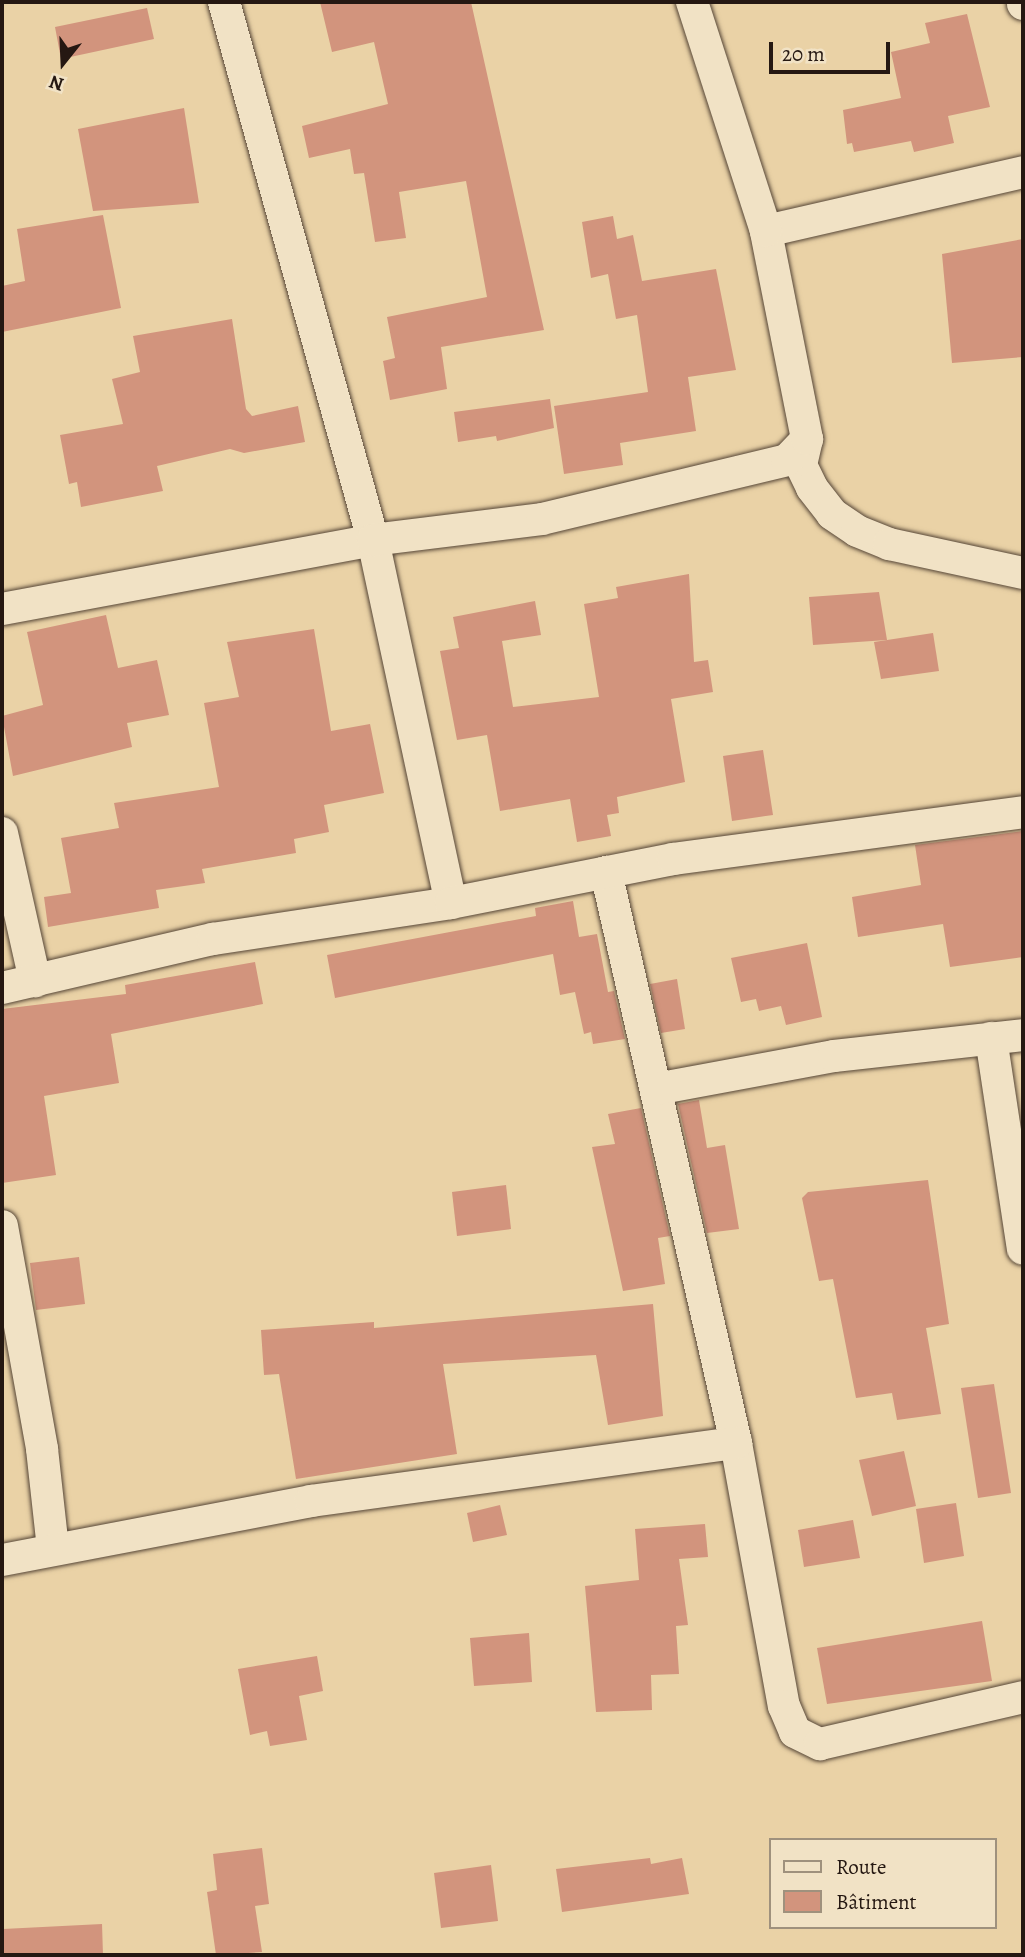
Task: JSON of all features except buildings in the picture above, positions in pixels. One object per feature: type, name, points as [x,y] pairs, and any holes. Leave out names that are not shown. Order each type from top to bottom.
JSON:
[{"type":"street","points":[[224,2],[373,540],[451,903]]},
{"type":"street","points":[[692,2],[766,231],[807,439],[801,465],[812,488],[832,514],[857,531],[1023,573]]},
{"type":"street","points":[[766,231],[1023,172]]},
{"type":"street","points":[[2,609],[373,540],[542,519],[754,471],[787,460],[807,439]]},
{"type":"street","points":[[2,988],[213,939],[451,903],[606,872],[1023,812]]},
{"type":"street","points":[[2,833],[35,981]]},
{"type":"street","points":[[606,872],[736,1443],[784,1706],[795,1732],[820,1744],[1023,1697]]},
{"type":"street","points":[[656,1089],[834,1056],[1023,1035]]},
{"type":"street","points":[[991,1038],[1023,1249]]},
{"type":"street","points":[[2,1226],[42,1449],[53,1549]]},
{"type":"street","points":[[2,1560],[311,1501],[736,1443]]}]
